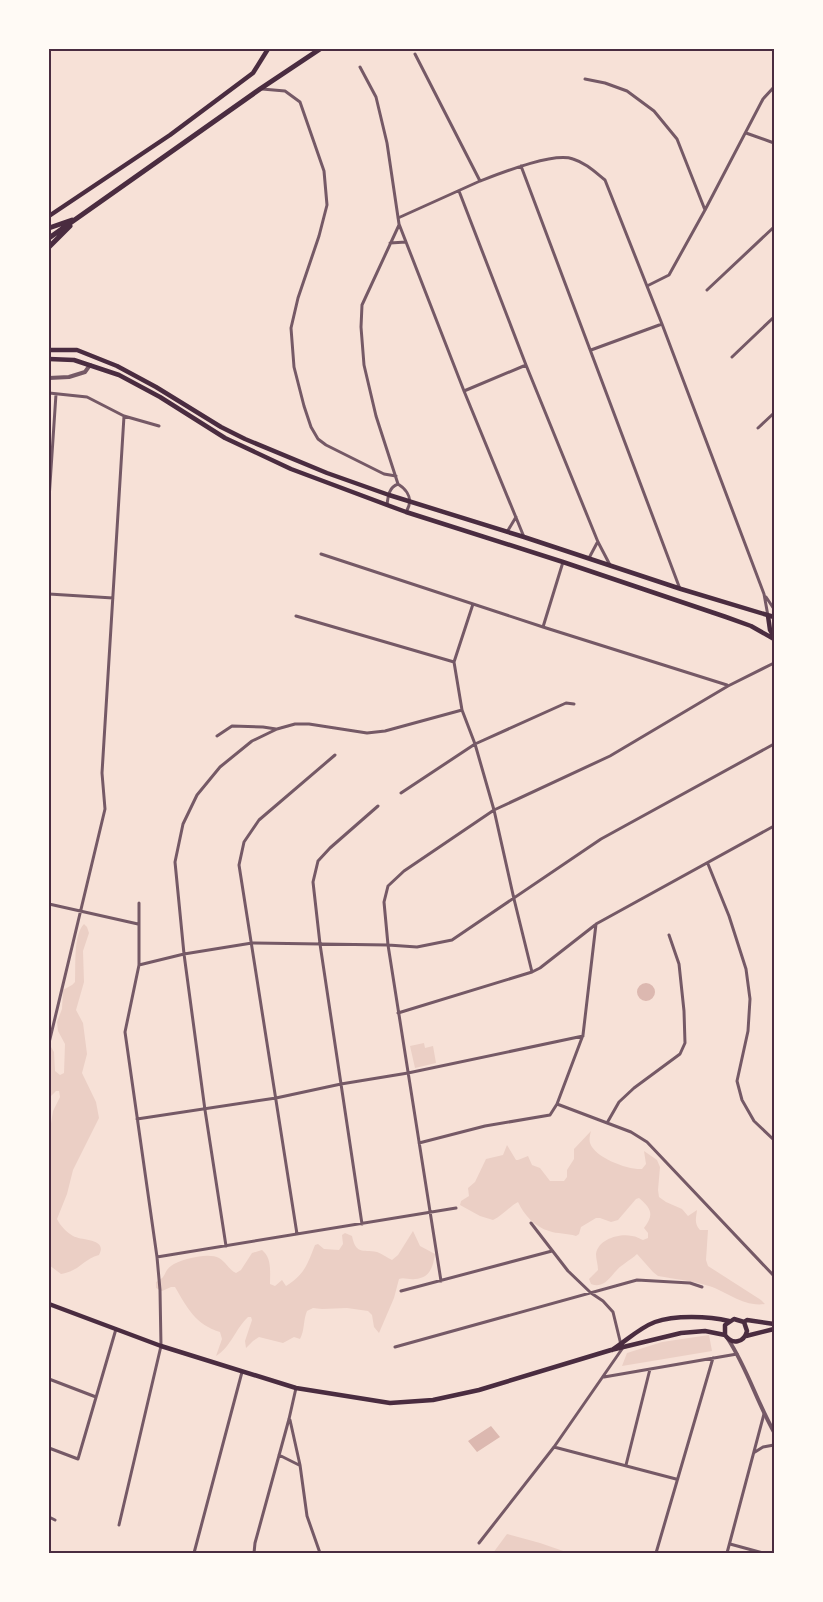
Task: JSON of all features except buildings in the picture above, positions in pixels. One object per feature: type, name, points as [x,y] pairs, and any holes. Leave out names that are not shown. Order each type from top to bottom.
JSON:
[{"type":"main road","points":[[49,216],[170,135],[253,73],[268,49]]},
{"type":"main road","points":[[49,238],[260,89],[320,49]]},
{"type":"main road","points":[[49,228],[79,218]]},
{"type":"main road","points":[[49,247],[79,218]]},
{"type":"main road","points":[[49,350],[77,350],[117,366],[150,383],[221,427],[246,440],[327,473],[389,495],[774,617]]},
{"type":"main road","points":[[87,354],[90,365]]},
{"type":"main road","points":[[49,359],[74,360],[118,376],[160,398],[225,438],[291,469],[406,512],[563,562],[751,626],[774,638]]},
{"type":"main road","points":[[768,616],[770,630],[774,638]]},
{"type":"main road","points":[[49,1304],[161,1346],[296,1388],[390,1403],[434,1400],[478,1390],[622,1346],[681,1333],[705,1331],[726,1337],[732,1342],[774,1329]]},
{"type":"main road","points":[[622,1346],[632,1335],[655,1322],[682,1317],[710,1317],[729,1321]]},
{"type":"main road","points":[[726,1337],[725,1325],[734,1319],[744,1322],[747,1320],[774,1324]]},
{"type":"main road","points":[[744,1322],[746,1326],[744,1338]]},
{"type":"street","points":[[415,54],[480,181]]},
{"type":"street","points":[[360,67],[376,97],[387,143],[399,224],[464,391],[517,516],[524,537]]},
{"type":"street","points":[[585,79],[605,83],[627,91],[654,111],[677,139],[705,210]]},
{"type":"street","points":[[646,286],[669,276],[763,99],[774,88]]},
{"type":"street","points":[[260,89],[285,91],[300,102],[324,171],[327,205],[319,236],[307,267],[291,328],[294,367],[311,427],[318,439],[326,445],[384,474],[396,476]]},
{"type":"street","points":[[746,133],[774,143]]},
{"type":"street","points":[[398,218],[480,181],[521,166],[558,158],[571,158],[586,164],[605,180],[662,324],[764,594],[768,616]]},
{"type":"street","points":[[521,166],[681,589]]},
{"type":"street","points":[[459,190],[526,366],[598,542],[610,565]]},
{"type":"street","points":[[399,224],[362,306],[361,327],[366,374],[376,416],[398,484],[409,495],[410,501],[406,512]]},
{"type":"street","points":[[708,290],[774,227]]},
{"type":"street","points":[[389,243],[406,242]]},
{"type":"street","points":[[732,357],[774,317]]},
{"type":"street","points":[[591,350],[662,324]]},
{"type":"street","points":[[49,378],[69,377],[85,372],[90,365]]},
{"type":"street","points":[[464,391],[526,366]]},
{"type":"street","points":[[49,393],[87,397],[124,416],[159,426]]},
{"type":"street","points":[[49,499],[56,394]]},
{"type":"street","points":[[758,428],[774,413]]},
{"type":"street","points":[[49,1043],[105,809],[102,773],[124,416]]},
{"type":"street","points":[[387,505],[394,485],[398,484]]},
{"type":"street","points":[[507,532],[517,516]]},
{"type":"street","points":[[589,558],[598,542]]},
{"type":"street","points":[[321,554],[728,686]]},
{"type":"street","points":[[543,627],[563,562]]},
{"type":"street","points":[[49,594],[112,598]]},
{"type":"street","points":[[764,594],[774,609]]},
{"type":"street","points":[[473,604],[454,662],[462,710],[475,744],[494,810],[532,972]]},
{"type":"street","points":[[296,616],[454,662]]},
{"type":"street","points":[[441,1281],[388,945],[384,902],[388,886],[404,871],[494,810],[610,756],[728,686],[774,664]]},
{"type":"street","points":[[401,793],[475,744],[566,704],[574,704]]},
{"type":"street","points":[[226,1246],[184,954],[176,862],[183,824],[198,795],[220,767],[252,741],[277,729],[295,724],[309,724],[367,733],[462,710]]},
{"type":"street","points":[[218,736],[232,726],[277,729]]},
{"type":"street","points":[[139,965],[184,954],[252,943],[417,947],[452,940],[601,839],[774,744]]},
{"type":"street","points":[[297,1234],[239,865],[244,842],[259,820],[335,755]]},
{"type":"street","points":[[362,1224],[320,944],[313,882],[318,861],[378,806]]},
{"type":"street","points":[[398,1013],[532,972],[540,968],[596,924],[774,826]]},
{"type":"street","points":[[708,864],[729,916],[746,969],[750,999],[748,1031],[737,1082],[742,1100],[754,1121],[774,1140]]},
{"type":"street","points":[[119,1525],[161,1346],[160,1290],[157,1257],[125,1032],[139,965],[139,903]]},
{"type":"street","points":[[49,904],[138,924]]},
{"type":"street","points":[[419,1143],[485,1126],[550,1115],[557,1104],[584,1036],[596,924]]},
{"type":"street","points":[[607,1123],[619,1102],[634,1088],[680,1054],[685,1043],[684,1011],[678,964],[669,934]]},
{"type":"street","points":[[137,1120],[276,1098],[341,1084],[408,1073],[584,1036]]},
{"type":"street","points":[[557,1104],[631,1132],[647,1142],[774,1276]]},
{"type":"street","points":[[157,1257],[456,1208]]},
{"type":"street","points":[[478,1543],[554,1447],[603,1377],[622,1346],[613,1312],[568,1271],[531,1223]]},
{"type":"street","points":[[401,1291],[552,1251]]},
{"type":"street","points":[[395,1347],[637,1280],[690,1283],[702,1287]]},
{"type":"street","points":[[49,1448],[78,1459],[116,1329]]},
{"type":"street","points":[[726,1337],[736,1352],[774,1432]]},
{"type":"street","points":[[603,1377],[713,1358],[736,1352],[744,1338]]},
{"type":"street","points":[[656,1553],[713,1358]]},
{"type":"street","points":[[626,1464],[650,1369]]},
{"type":"street","points":[[194,1553],[242,1372]]},
{"type":"street","points":[[49,1379],[96,1397]]},
{"type":"street","points":[[254,1553],[296,1388]]},
{"type":"street","points":[[727,1553],[764,1414]]},
{"type":"street","points":[[289,1419],[300,1465],[307,1516],[320,1553]]},
{"type":"street","points":[[754,1452],[763,1447],[774,1445]]},
{"type":"street","points":[[554,1447],[626,1464],[677,1479]]},
{"type":"street","points":[[279,1455],[300,1465]]},
{"type":"street","points":[[49,1517],[55,1520]]},
{"type":"street","points":[[730,1544],[763,1553]]},
{"type":"shaded area","points":[[84,924],[89,933],[83,951],[84,982],[76,1010],[83,1023],[87,1054],[82,1073],[96,1102],[99,1118],[73,1170],[67,1194],[57,1219],[70,1234],[77,1238],[97,1243],[101,1250],[99,1255],[89,1259],[73,1270],[61,1274],[49,1265],[49,1136],[53,1111],[60,1097],[59,1091],[56,1091],[49,1098],[49,1055],[51,1047],[54,1052],[55,1071],[60,1075],[64,1073],[65,1044],[58,1031],[57,1022],[62,1009],[63,990],[75,982],[78,935]]},
{"type":"shaded area","points":[[642,983],[650,983],[655,988],[653,999],[642,1001],[637,996],[637,988]]},
{"type":"shaded area","points":[[424,1043],[425,1048],[433,1046],[436,1063],[415,1068],[410,1046]]},
{"type":"shaded area","points":[[591,1131],[590,1143],[593,1148],[598,1154],[613,1162],[642,1169],[646,1164],[644,1151],[657,1160],[660,1167],[659,1197],[682,1209],[688,1216],[697,1210],[696,1221],[698,1228],[700,1230],[708,1230],[706,1260],[708,1266],[765,1304],[743,1301],[703,1284],[658,1276],[637,1254],[605,1282],[597,1285],[591,1284],[589,1279],[598,1270],[596,1254],[601,1244],[610,1238],[622,1235],[633,1236],[643,1240],[648,1238],[648,1233],[644,1228],[649,1219],[650,1212],[639,1198],[618,1220],[611,1222],[596,1218],[581,1227],[579,1234],[576,1236],[552,1232],[539,1227],[527,1216],[518,1202],[493,1220],[480,1216],[460,1205],[461,1201],[469,1196],[468,1188],[475,1182],[486,1159],[503,1155],[507,1145],[516,1160],[528,1156],[532,1165],[540,1168],[550,1181],[564,1181],[567,1177],[567,1170],[574,1159],[574,1149]]},
{"type":"shaded area","points":[[413,1231],[420,1246],[435,1254],[433,1263],[430,1271],[420,1278],[399,1279],[394,1298],[379,1333],[374,1327],[372,1315],[368,1311],[347,1308],[313,1308],[307,1311],[300,1339],[294,1337],[283,1343],[259,1337],[246,1348],[245,1341],[252,1320],[251,1317],[248,1317],[226,1348],[216,1356],[222,1339],[220,1332],[204,1325],[193,1315],[175,1287],[162,1291],[156,1288],[156,1282],[175,1263],[195,1257],[214,1256],[236,1273],[241,1270],[252,1253],[262,1250],[269,1261],[270,1284],[275,1286],[282,1280],[286,1286],[305,1268],[315,1245],[318,1244],[324,1249],[339,1250],[343,1244],[342,1235],[345,1233],[352,1236],[358,1249],[377,1252],[392,1260],[398,1255]]},
{"type":"shaded area","points":[[709,1335],[712,1351],[622,1366],[627,1353],[662,1342]]},
{"type":"shaded area","points":[[491,1426],[500,1437],[477,1452],[468,1441]]},
{"type":"shaded area","points":[[507,1534],[540,1543],[569,1553],[493,1553]]}]
